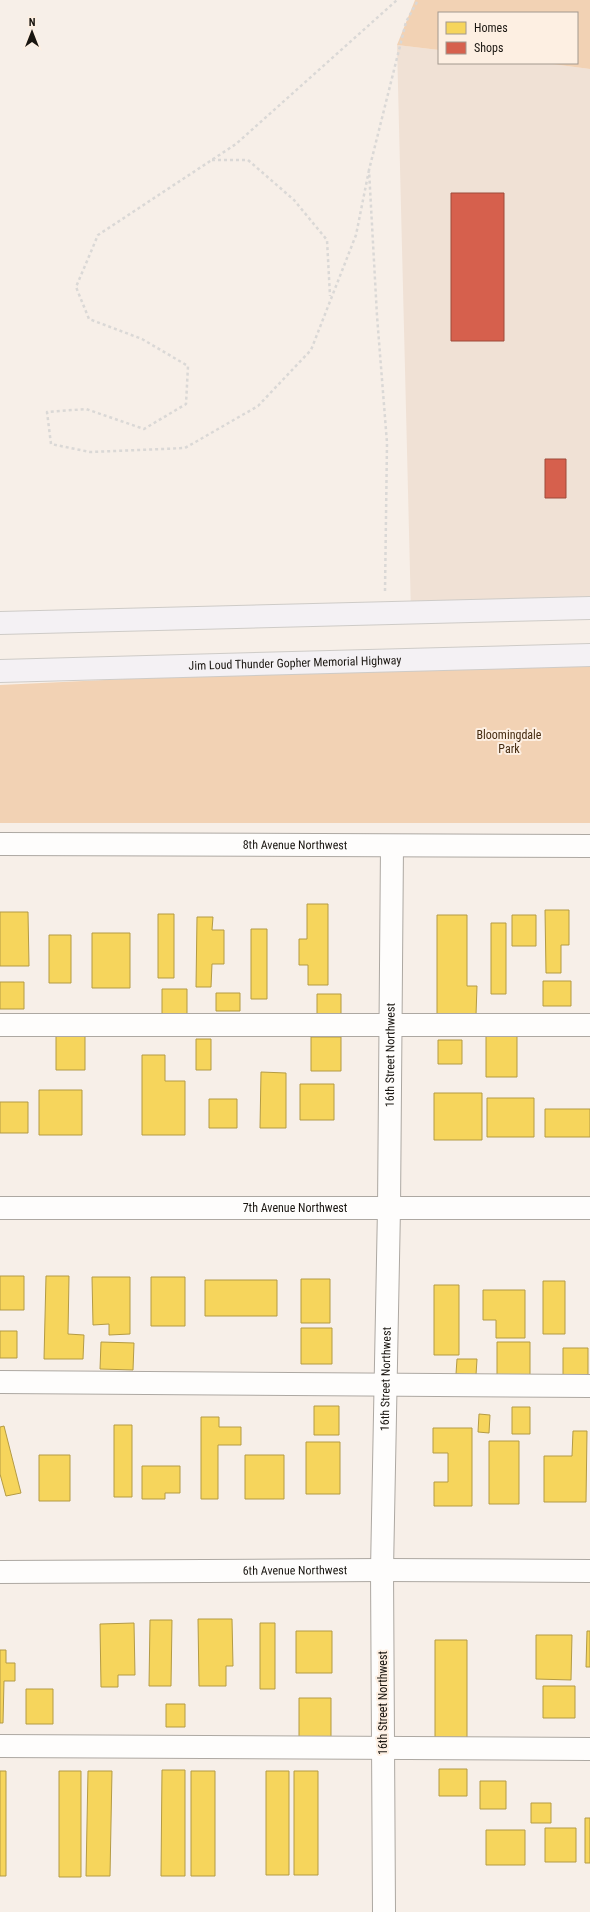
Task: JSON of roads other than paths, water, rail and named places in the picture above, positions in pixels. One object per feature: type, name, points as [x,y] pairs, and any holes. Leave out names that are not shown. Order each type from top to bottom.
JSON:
[{"type":"main road","points":[[0,623],[590,608]]},
{"type":"main road","name":"Jim Loud Thunder Gopher Memorial Highway","points":[[0,671],[590,655]]},
{"type":"street","name":"8th Avenue Northwest","points":[[0,844],[590,846]]},
{"type":"street","name":"16th Street Northwest","points":[[384,1912],[382,1570],[389,1208],[392,846]]},
{"type":"street","points":[[0,1025],[590,1025]]},
{"type":"street","name":"7th Avenue Northwest","points":[[0,1208],[590,1208]]},
{"type":"street","points":[[0,1382],[590,1386]]},
{"type":"street","name":"6th Avenue Northwest","points":[[0,1572],[382,1570],[590,1571]]},
{"type":"street","points":[[0,1746],[590,1749]]},
{"type":"park label","name":"Bloomingdale Park","points":[[509,742]]}]
